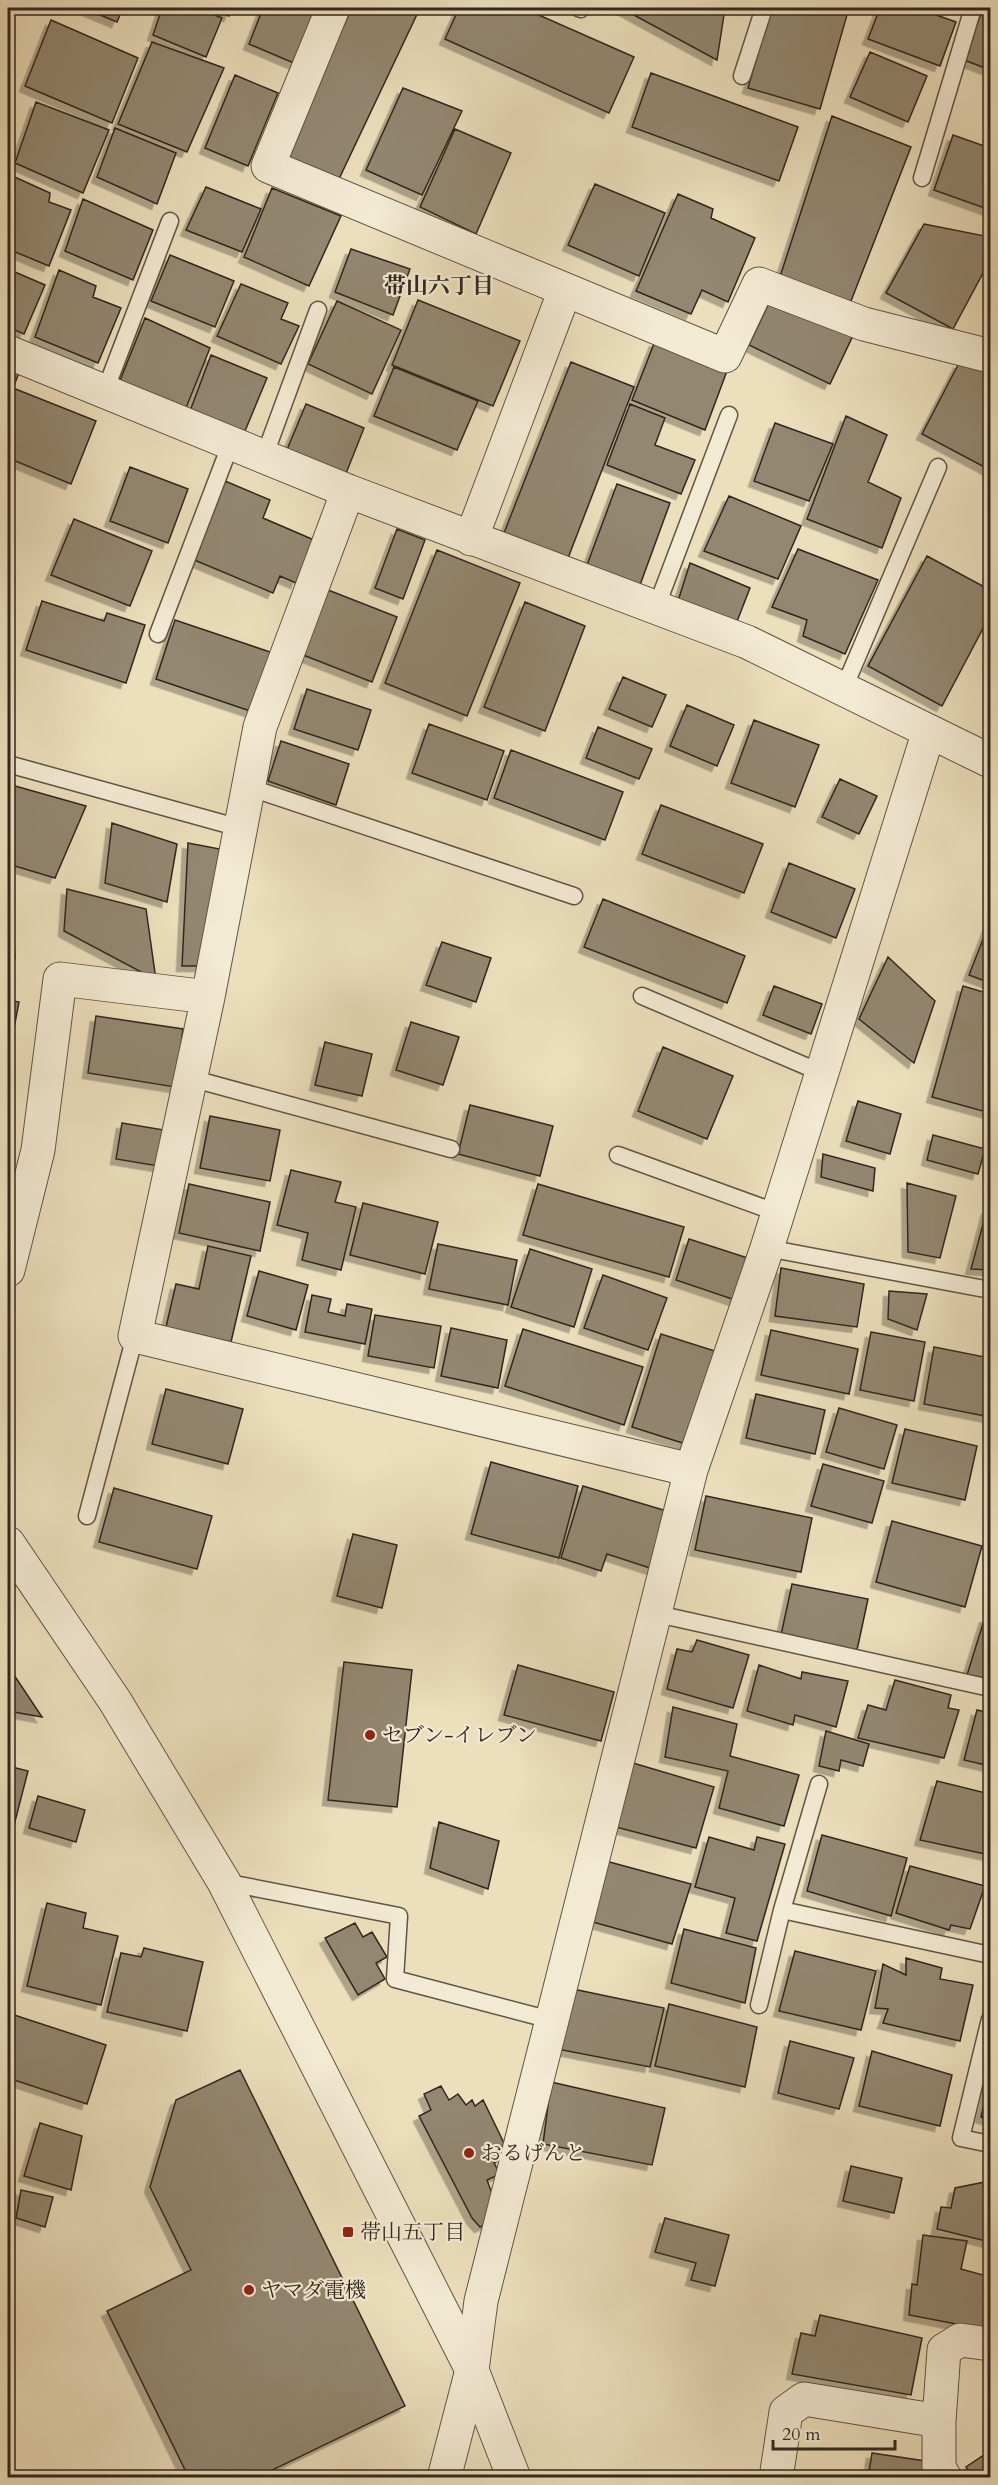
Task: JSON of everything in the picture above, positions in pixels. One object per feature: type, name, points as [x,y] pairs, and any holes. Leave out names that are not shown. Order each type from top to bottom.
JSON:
[{"type":"street","points":[[333,8],[268,166],[725,356],[759,284],[864,324],[990,356]]},
{"type":"street","points":[[471,539],[565,290]]},
{"type":"street","points":[[8,352],[348,491],[747,642],[990,761]]},
{"type":"street","points":[[348,491],[260,727],[208,997],[135,1336],[691,1470]]},
{"type":"street","points":[[444,2478],[472,2370],[481,2301],[653,1612],[691,1470],[767,1248],[929,731]]},
{"type":"street","points":[[8,1270],[38,1150],[60,979],[208,997]]},
{"type":"street","points":[[8,1543],[115,1701],[224,1882],[472,2370],[514,2478]]},
{"type":"street","points":[[945,2478],[939,2469],[939,2421],[944,2350],[960,2340],[990,2344]]},
{"type":"street","points":[[776,2478],[786,2412],[804,2399],[939,2421]]},
{"type":"lane","points":[[742,76],[764,8]]},
{"type":"lane","points":[[922,178],[973,8]]},
{"type":"lane","points":[[105,391],[170,221]]},
{"type":"lane","points":[[264,457],[318,310]]},
{"type":"lane","points":[[656,608],[729,415]]},
{"type":"lane","points":[[158,634],[231,443]]},
{"type":"lane","points":[[844,688],[938,467]]},
{"type":"lane","points":[[8,764],[240,828]]},
{"type":"lane","points":[[248,787],[574,896]]},
{"type":"lane","points":[[642,996],[822,1073]]},
{"type":"lane","points":[[190,1078],[451,1149]]},
{"type":"lane","points":[[618,1155],[778,1213]]},
{"type":"lane","points":[[767,1248],[990,1290]]},
{"type":"lane","points":[[87,1516],[135,1336]]},
{"type":"lane","points":[[653,1612],[990,1688]]},
{"type":"lane","points":[[759,2005],[782,1910],[819,1784]]},
{"type":"lane","points":[[224,1882],[399,1916],[395,1978],[551,2020]]},
{"type":"lane","points":[[782,1910],[990,1955]]},
{"type":"lane","points":[[990,2019],[961,2138],[990,2144]]},
{"type":"building","points":[[83,8],[123,8],[117,22]]},
{"type":"building","points":[[162,8],[198,8],[222,18],[206,57],[153,35]]},
{"type":"building","points":[[209,8],[233,8],[229,16]]},
{"type":"building","points":[[263,8],[317,8],[296,64],[249,44]]},
{"type":"building","points":[[352,8],[420,8],[338,181],[282,155]]},
{"type":"building","points":[[459,8],[523,8],[634,57],[609,113],[445,39]]},
{"type":"building","points":[[621,8],[725,8],[717,60]]},
{"type":"building","points":[[771,8],[849,8],[820,109],[748,88]]},
{"type":"building","points":[[880,8],[917,8],[956,22],[940,66],[868,39]]},
{"type":"building","points":[[983,8],[990,8],[990,70],[964,60]]},
{"type":"building","points":[[51,20],[138,58],[112,123],[25,86]]},
{"type":"building","points":[[152,42],[224,68],[187,152],[118,124]]},
{"type":"building","points":[[870,52],[927,76],[908,122],[850,97]]},
{"type":"building","points":[[651,73],[798,127],[779,181],[632,127]]},
{"type":"building","points":[[235,75],[278,93],[248,166],[205,148]]},
{"type":"building","points":[[403,88],[462,111],[422,195],[366,170]]},
{"type":"building","points":[[36,102],[109,130],[83,193],[15,163]]},
{"type":"building","points":[[832,116],[911,147],[851,301],[777,286]]},
{"type":"building","points":[[115,128],[176,153],[157,204],[97,177]]},
{"type":"building","points":[[455,129],[511,153],[476,234],[420,207]]},
{"type":"building","points":[[953,135],[990,148],[990,210],[934,190]]},
{"type":"building","points":[[8,174],[50,193],[49,202],[71,210],[49,266],[8,249]]},
{"type":"building","points":[[595,184],[665,213],[639,276],[568,245]]},
{"type":"building","points":[[206,187],[261,209],[242,252],[186,230]]},
{"type":"building","points":[[272,188],[341,216],[309,286],[244,257]]},
{"type":"building","points":[[678,194],[713,209],[711,218],[755,238],[728,302],[702,290],[691,314],[636,291]]},
{"type":"building","points":[[83,199],[153,230],[133,280],[65,251]]},
{"type":"building","points":[[924,224],[990,237],[990,260],[953,329],[886,293]]},
{"type":"building","points":[[351,249],[410,269],[393,315],[335,292]]},
{"type":"building","points":[[170,255],[234,281],[215,327],[151,301]]},
{"type":"building","points":[[8,269],[45,285],[24,334],[8,327]]},
{"type":"building","points":[[59,270],[96,286],[93,297],[121,308],[98,363],[35,337]]},
{"type":"building","points":[[241,284],[288,303],[281,319],[299,326],[281,364],[217,336]]},
{"type":"building","points":[[777,286],[858,325],[830,384],[749,345]]},
{"type":"building","points":[[418,300],[520,341],[493,406],[392,365]]},
{"type":"building","points":[[337,301],[401,330],[372,394],[308,364]]},
{"type":"building","points":[[145,318],[210,348],[186,408],[119,383]]},
{"type":"building","points":[[655,341],[727,371],[705,430],[632,400]]},
{"type":"building","points":[[211,355],[267,378],[245,431],[190,411]]},
{"type":"building","points":[[8,362],[21,368],[13,388],[96,421],[71,484],[8,458]]},
{"type":"building","points":[[571,362],[634,387],[568,558],[504,533]]},
{"type":"building","points":[[959,363],[990,370],[990,470],[922,434]]},
{"type":"building","points":[[394,367],[478,401],[457,450],[374,416]]},
{"type":"building","points":[[306,404],[364,428],[345,476],[286,452]]},
{"type":"building","points":[[630,404],[665,418],[655,445],[695,460],[681,494],[607,465]]},
{"type":"building","points":[[846,416],[887,435],[868,482],[901,498],[882,548],[807,519]]},
{"type":"building","points":[[775,423],[833,444],[809,501],[754,481]]},
{"type":"building","points":[[130,467],[188,489],[168,543],[110,521]]},
{"type":"building","points":[[225,481],[270,500],[263,518],[314,540],[296,583],[280,576],[273,593],[192,559]]},
{"type":"building","points":[[617,484],[670,503],[640,585],[587,565]]},
{"type":"building","points":[[729,496],[801,526],[778,579],[704,551]]},
{"type":"building","points":[[74,519],[152,551],[130,606],[51,575]]},
{"type":"building","points":[[397,529],[425,540],[403,599],[375,588]]},
{"type":"building","points":[[798,549],[878,580],[845,654],[803,636],[807,620],[772,607]]},
{"type":"building","points":[[437,550],[520,583],[467,716],[385,683]]},
{"type":"building","points":[[927,556],[990,590],[990,615],[942,706],[868,666]]},
{"type":"building","points":[[690,563],[750,588],[736,624],[678,601]]},
{"type":"building","points":[[323,588],[397,617],[372,682],[298,653]]},
{"type":"building","points":[[42,601],[104,621],[107,613],[145,625],[126,683],[26,650]]},
{"type":"building","points":[[525,602],[585,626],[545,731],[484,707]]},
{"type":"building","points":[[175,620],[273,653],[253,712],[156,679]]},
{"type":"building","points":[[623,677],[666,695],[652,727],[609,709]]},
{"type":"building","points":[[307,689],[371,710],[358,750],[294,729]]},
{"type":"building","points":[[687,705],[734,725],[717,766],[670,746]]},
{"type":"building","points":[[754,720],[819,745],[795,807],[731,783]]},
{"type":"building","points":[[429,724],[504,751],[487,800],[412,773]]},
{"type":"building","points":[[598,727],[652,749],[639,779],[586,758]]},
{"type":"building","points":[[281,741],[349,764],[336,805],[268,781]]},
{"type":"building","points":[[511,750],[623,792],[605,840],[494,798]]},
{"type":"building","points":[[840,779],[877,796],[859,834],[822,817]]},
{"type":"building","points":[[8,784],[86,806],[55,878],[8,864]]},
{"type":"building","points":[[661,805],[763,844],[744,893],[642,854]]},
{"type":"building","points":[[112,823],[177,844],[167,902],[105,883]]},
{"type":"building","points":[[188,843],[225,850],[204,966],[182,966]]},
{"type":"building","points":[[789,863],[855,889],[836,938],[771,912]]},
{"type":"building","points":[[67,889],[146,909],[156,980],[64,931]]},
{"type":"building","points":[[8,890],[11,891],[15,958],[8,956]]},
{"type":"building","points":[[603,899],[745,956],[727,1003],[584,947]]},
{"type":"building","points":[[990,925],[990,983],[969,975]]},
{"type":"building","points":[[442,942],[491,958],[476,1002],[426,985]]},
{"type":"building","points":[[888,957],[935,1001],[914,1063],[859,1019]]},
{"type":"building","points":[[774,986],[822,1004],[811,1034],[763,1015]]},
{"type":"building","points":[[963,986],[990,994],[990,1113],[932,1097]]},
{"type":"building","points":[[8,1000],[19,1002],[11,1044],[8,1044]]},
{"type":"building","points":[[96,1016],[183,1029],[175,1087],[88,1073]]},
{"type":"building","points":[[411,1022],[459,1037],[443,1085],[396,1070]]},
{"type":"building","points":[[325,1042],[372,1054],[362,1096],[315,1085]]},
{"type":"building","points":[[663,1047],[733,1076],[707,1139],[638,1111]]},
{"type":"building","points":[[858,1101],[901,1114],[890,1154],[846,1141]]},
{"type":"building","points":[[470,1105],[553,1126],[540,1176],[458,1154]]},
{"type":"building","points":[[210,1116],[280,1130],[270,1181],[200,1168]]},
{"type":"building","points":[[122,1123],[164,1130],[158,1166],[116,1159]]},
{"type":"building","points":[[933,1135],[985,1149],[978,1174],[927,1160]]},
{"type":"building","points":[[823,1154],[875,1168],[873,1191],[821,1177]]},
{"type":"building","points":[[291,1170],[341,1182],[335,1202],[356,1207],[341,1270],[302,1260],[308,1233],[277,1225]]},
{"type":"building","points":[[907,1183],[956,1196],[940,1258],[908,1252]]},
{"type":"building","points":[[189,1184],[270,1202],[260,1251],[179,1233]]},
{"type":"building","points":[[538,1184],[684,1227],[669,1277],[523,1235]]},
{"type":"building","points":[[363,1203],[438,1222],[425,1274],[350,1255]]},
{"type":"building","points":[[987,1209],[990,1210],[990,1270],[971,1269]]},
{"type":"building","points":[[689,1239],[757,1261],[744,1303],[676,1280]]},
{"type":"building","points":[[438,1244],[517,1260],[508,1305],[429,1289]]},
{"type":"building","points":[[208,1246],[251,1256],[231,1342],[166,1327],[176,1284],[199,1289]]},
{"type":"building","points":[[530,1249],[592,1269],[574,1327],[511,1307]]},
{"type":"building","points":[[781,1268],[864,1284],[857,1327],[775,1316]]},
{"type":"building","points":[[259,1271],[308,1285],[296,1330],[247,1316]]},
{"type":"building","points":[[603,1275],[667,1298],[648,1350],[584,1328]]},
{"type":"building","points":[[889,1291],[927,1294],[917,1330],[888,1319]]},
{"type":"building","points":[[312,1295],[331,1299],[328,1312],[345,1316],[347,1304],[372,1309],[365,1344],[305,1332]]},
{"type":"building","points":[[375,1315],[441,1326],[434,1368],[368,1356]]},
{"type":"building","points":[[451,1328],[507,1340],[498,1388],[441,1376]]},
{"type":"building","points":[[523,1329],[643,1367],[624,1425],[505,1386]]},
{"type":"building","points":[[771,1330],[858,1349],[849,1394],[761,1375]]},
{"type":"building","points":[[871,1332],[925,1342],[914,1401],[860,1390]]},
{"type":"building","points":[[661,1334],[721,1353],[692,1446],[632,1427]]},
{"type":"building","points":[[934,1347],[990,1358],[990,1417],[924,1404]]},
{"type":"building","points":[[166,1389],[243,1409],[228,1464],[152,1444]]},
{"type":"building","points":[[756,1394],[825,1410],[815,1454],[746,1438]]},
{"type":"building","points":[[839,1408],[897,1425],[884,1469],[826,1452]]},
{"type":"building","points":[[905,1429],[977,1446],[965,1500],[892,1483]]},
{"type":"building","points":[[491,1462],[578,1486],[559,1558],[471,1534]]},
{"type":"building","points":[[823,1464],[884,1481],[872,1523],[811,1506]]},
{"type":"building","points":[[583,1486],[670,1512],[653,1569],[607,1554],[601,1571],[561,1558]]},
{"type":"building","points":[[114,1488],[212,1516],[197,1569],[99,1542]]},
{"type":"building","points":[[706,1496],[812,1518],[801,1572],[695,1550]]},
{"type":"building","points":[[892,1521],[982,1546],[965,1607],[876,1582]]},
{"type":"building","points":[[353,1534],[397,1545],[382,1608],[337,1596]]},
{"type":"building","points":[[792,1584],[868,1599],[857,1650],[781,1635]]},
{"type":"building","points":[[985,1617],[990,1618],[990,1681],[967,1675]]},
{"type":"building","points":[[697,1640],[749,1655],[733,1708],[667,1689],[677,1649],[692,1652]]},
{"type":"building","name":"セブン-イレブン","points":[[344,1662],[412,1670],[397,1807],[328,1800]]},
{"type":"building","points":[[518,1665],[614,1692],[601,1741],[504,1715]]},
{"type":"building","points":[[759,1665],[801,1679],[802,1672],[848,1681],[836,1727],[795,1715],[793,1725],[747,1711]]},
{"type":"building","points":[[8,1666],[42,1717],[8,1711]]},
{"type":"building","points":[[895,1680],[951,1695],[948,1708],[959,1710],[944,1758],[858,1738],[868,1705],[886,1710]]},
{"type":"building","points":[[990,1704],[990,1766],[964,1760],[977,1710],[989,1713]]},
{"type":"building","points":[[673,1707],[737,1724],[730,1756],[799,1775],[784,1826],[719,1808],[728,1771],[665,1757]]},
{"type":"building","points":[[826,1731],[869,1744],[863,1766],[841,1760],[839,1771],[819,1766]]},
{"type":"building","points":[[633,1763],[714,1787],[696,1848],[616,1827]]},
{"type":"building","points":[[8,1766],[28,1771],[10,1841],[8,1840]]},
{"type":"building","points":[[937,1781],[990,1794],[990,1855],[920,1840]]},
{"type":"building","points":[[38,1796],[85,1810],[76,1842],[29,1828]]},
{"type":"building","points":[[439,1822],[499,1841],[488,1889],[430,1868]]},
{"type":"building","points":[[822,1835],[907,1858],[891,1916],[807,1891]]},
{"type":"building","points":[[709,1837],[754,1850],[757,1837],[785,1844],[757,1941],[726,1933],[735,1898],[695,1887]]},
{"type":"building","points":[[602,1860],[691,1884],[672,1944],[589,1921]]},
{"type":"building","points":[[910,1866],[985,1886],[970,1929],[951,1925],[949,1930],[896,1913]]},
{"type":"building","points":[[47,1903],[86,1913],[83,1928],[118,1936],[101,2005],[27,1986]]},
{"type":"building","points":[[355,1923],[363,1937],[372,1932],[387,1957],[376,1963],[385,1979],[358,1995],[325,1938]]},
{"type":"building","points":[[684,1929],[756,1948],[745,2003],[671,1983]]},
{"type":"building","points":[[144,1948],[203,1962],[187,2031],[107,2012],[121,1953],[141,1957]]},
{"type":"building","points":[[795,1951],[876,1971],[861,2030],[779,2011]]},
{"type":"building","points":[[906,1958],[942,1968],[940,1979],[973,1985],[960,2041],[883,2023],[888,2009],[875,2008],[883,1964],[906,1975]]},
{"type":"building","points":[[573,1989],[664,2008],[650,2067],[557,2049]]},
{"type":"building","points":[[669,2004],[757,2027],[745,2087],[655,2066]]},
{"type":"building","points":[[8,2013],[106,2045],[87,2104],[8,2078]]},
{"type":"building","points":[[790,2041],[854,2058],[839,2109],[778,2093]]},
{"type":"building","points":[[872,2051],[952,2075],[940,2126],[859,2106]]},
{"type":"building","name":"ヤマダ電機","points":[[240,2070],[405,2406],[268,2472],[271,2478],[189,2478],[107,2311],[191,2270],[150,2187],[176,2100]]},
{"type":"building","points":[[990,2078],[990,2120],[981,2117]]},
{"type":"building","points":[[551,2082],[665,2108],[652,2165],[543,2144]]},
{"type":"building","name":"おるげんと","points":[[441,2086],[449,2100],[458,2094],[466,2105],[472,2100],[475,2106],[483,2100],[505,2145],[497,2148],[501,2159],[494,2163],[500,2174],[487,2180],[494,2199],[491,2222],[480,2227],[472,2218],[419,2116],[431,2110],[424,2094]]},
{"type":"building","points":[[40,2123],[82,2136],[71,2190],[24,2176]]},
{"type":"building","points":[[851,2166],[902,2178],[894,2213],[843,2201]]},
{"type":"building","points":[[990,2181],[990,2242],[937,2229],[941,2207],[951,2208],[955,2188]]},
{"type":"building","points":[[21,2190],[53,2197],[45,2227],[16,2218]]},
{"type":"building","points":[[665,2218],[729,2235],[715,2286],[691,2280],[696,2263],[655,2252]]},
{"type":"building","points":[[923,2235],[967,2241],[961,2269],[990,2277],[988,2330],[909,2315],[912,2284],[917,2285]]},
{"type":"building","points":[[820,2315],[922,2338],[911,2395],[792,2374],[801,2333],[815,2336]]},
{"type":"building","points":[[990,2451],[990,2478],[974,2478],[966,2467]]},
{"type":"building","points":[[872,2453],[932,2462],[930,2478],[868,2478]]},
{"type":"place","name":"セブン-イレブン","points":[[370,1735]]},
{"type":"place","name":"おるげんと","points":[[469,2153]]},
{"type":"place","name":"帯山五丁目","points":[[348,2232]]},
{"type":"place","name":"ヤマダ電機","points":[[249,2290]]},
{"type":"district","name":"帯山六丁目","points":[[439,285]]}]
